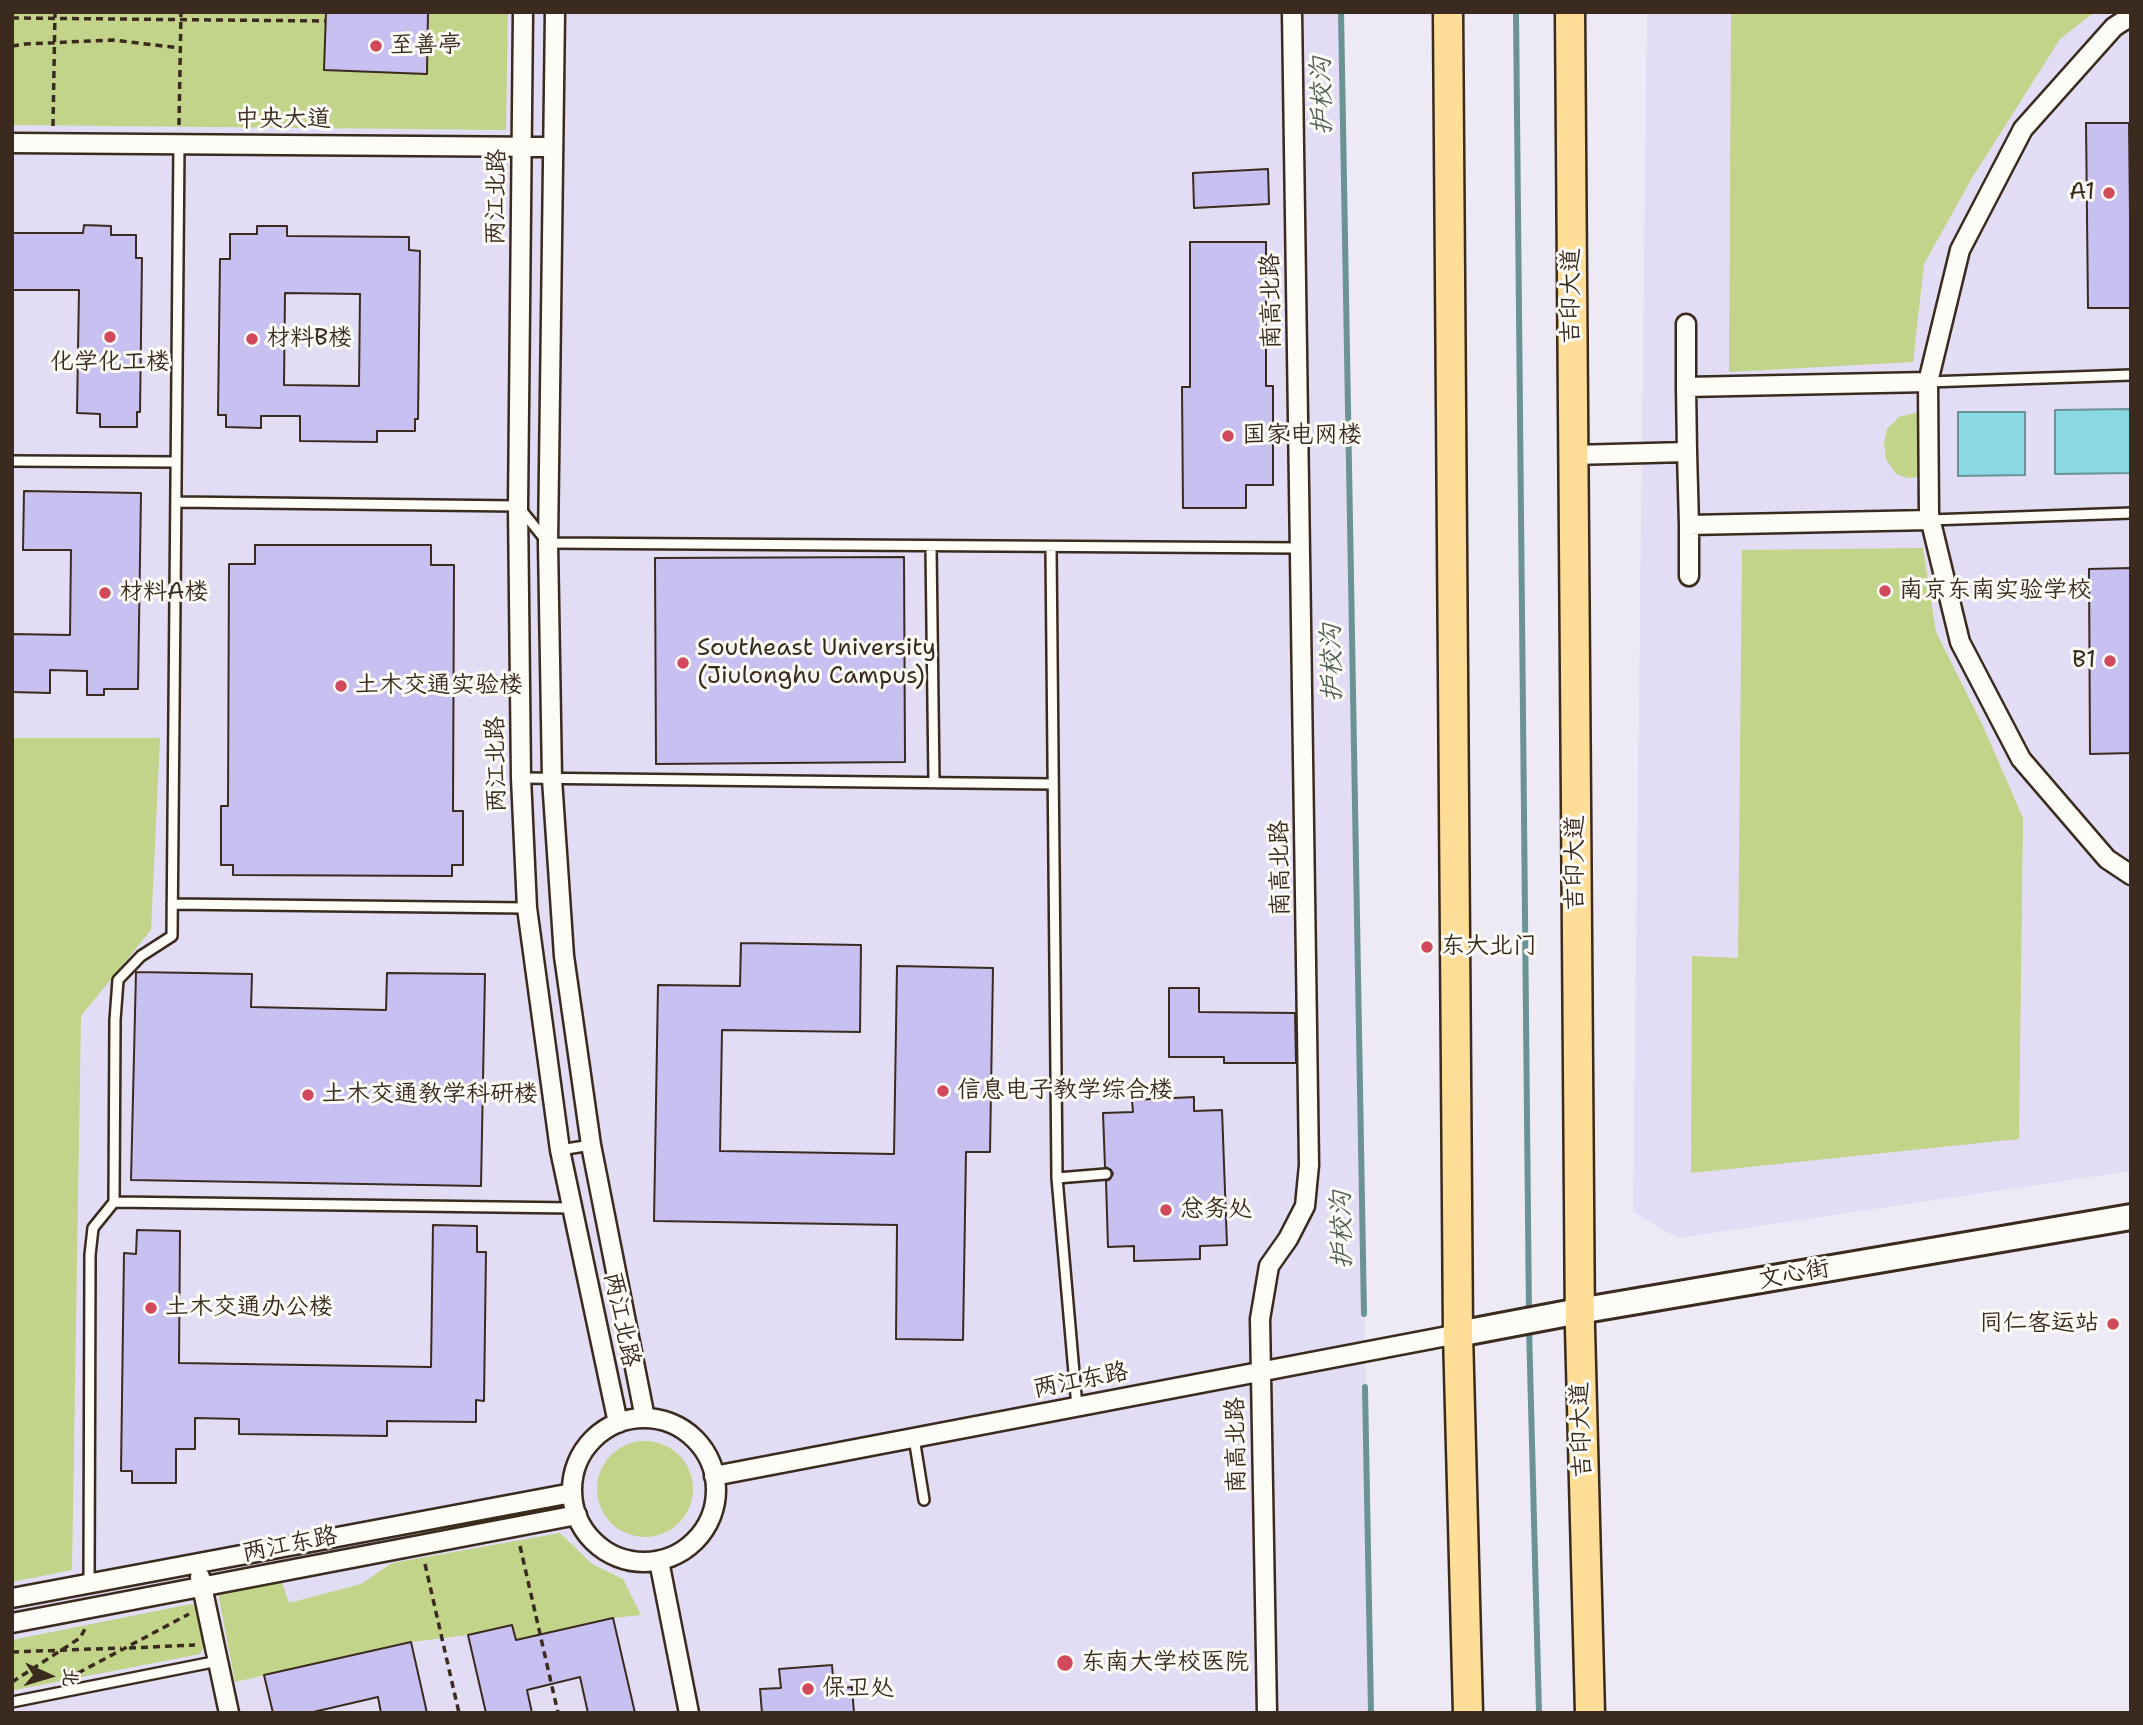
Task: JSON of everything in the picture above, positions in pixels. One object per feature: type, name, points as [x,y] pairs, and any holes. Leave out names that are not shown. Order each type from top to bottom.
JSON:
[{"type":"main road","points":[[1448,12],[1458,1334],[1468,1713]]},
{"type":"main road","name":"吉印大道","points":[[1570,12],[1579,1311],[1590,1713]]},
{"type":"street","name":"两江北路","points":[[523,12],[518,506],[521,778],[527,908],[560,1150],[618,1423]]},
{"type":"street","name":"两江北路","points":[[555,12],[548,543],[552,779],[564,956],[591,1146],[645,1418]]},
{"type":"street","name":"南高北路","points":[[1267,1713],[1260,1320],[1269,1266],[1288,1239],[1305,1206],[1309,1165],[1292,12]]},
{"type":"street","points":[[2131,16],[2114,27],[2023,129],[1960,250],[1928,382],[1930,520],[1961,642],[2021,759],[2107,859],[2131,875]]},
{"type":"street","name":"中央大道","points":[[12,143],[553,147]]},
{"type":"street","points":[[1686,324],[1689,576]]},
{"type":"street","points":[[1686,387],[1928,382]]},
{"type":"street","points":[[1573,455],[1686,452]]},
{"type":"street","points":[[1689,525],[1930,520]]},
{"type":"street","name":"文心街","points":[[1458,1334],[2131,1217]]},
{"type":"street","name":"两江东路","points":[[714,1476],[1458,1334]]},
{"type":"street","points":[[631,1418],[645,1418],[656,1418],[680,1427],[699,1443],[711,1464],[716,1489],[713,1513],[701,1535],[682,1552],[659,1562],[636,1563],[614,1556],[595,1544],[580,1526],[573,1504],[572,1481],[578,1459],[591,1440],[609,1426],[631,1418]]},
{"type":"street","name":"两江东路","points":[[12,1598],[572,1493]]},
{"type":"street","name":"两江东路","points":[[12,1623],[577,1515]]},
{"type":"street","points":[[659,1562],[689,1713]]},
{"type":"street","points":[[197,1563],[229,1713]]},
{"type":"lane","points":[[89,1584],[90,1255],[93,1228],[114,1202],[115,1020],[118,980],[141,956],[172,936],[179,144]]},
{"type":"lane","points":[[1928,382],[2131,375]]},
{"type":"lane","points":[[12,461],[176,462]]},
{"type":"lane","points":[[176,502],[518,506],[548,543],[1300,548]]},
{"type":"lane","points":[[1930,520],[2131,513]]},
{"type":"lane","points":[[931,547],[934,782]]},
{"type":"lane","points":[[1051,548],[1058,1178],[1077,1407]]},
{"type":"lane","points":[[521,778],[1053,783]]},
{"type":"lane","points":[[172,904],[527,908]]},
{"type":"lane","points":[[560,1150],[591,1146]]},
{"type":"lane","points":[[1058,1178],[1105,1174]]},
{"type":"lane","points":[[114,1202],[573,1208]]},
{"type":"lane","points":[[914,1438],[924,1500]]},
{"type":"lane","points":[[12,1702],[218,1661]]},
{"type":"path","points":[[179,144],[181,12]]},
{"type":"path","points":[[53,143],[55,15]]},
{"type":"path","points":[[12,18],[55,15],[326,21]]},
{"type":"path","points":[[12,46],[113,40],[180,48]]},
{"type":"path","points":[[516,1527],[558,1713]]},
{"type":"path","points":[[421,1545],[459,1713]]},
{"type":"path","points":[[76,1674],[206,1605]]},
{"type":"path","points":[[12,1682],[80,1638],[87,1626],[90,1608]]},
{"type":"path","points":[[12,1652],[214,1643]]},
{"type":"shaded area","name":"Southeast University (Jiulonghu Campus)","points":[[12,12],[1344,12],[1371,1713],[12,1713]]},
{"type":"shaded area","name":"南京东南实验学校","points":[[1647,12],[2131,12],[2131,1171],[1678,1238],[1633,1212]]},
{"type":"green space","points":[[12,12],[508,12],[506,130],[12,125]]},
{"type":"green space","points":[[1731,12],[2095,12],[2060,39],[1972,178],[1924,264],[1913,362],[1729,372]]},
{"type":"green space","points":[[1919,412],[1920,477],[1907,478],[1896,474],[1886,459],[1884,443],[1887,429],[1899,417]]},
{"type":"green space","points":[[1923,548],[1936,632],[1983,726],[2023,818],[2019,1139],[1691,1173],[1692,956],[1738,958],[1742,550]]},
{"type":"green space","points":[[12,738],[160,738],[151,930],[81,1016],[72,1570],[12,1582]]},
{"type":"green space","points":[[645,1441],[663,1445],[679,1455],[689,1471],[693,1489],[689,1507],[679,1523],[663,1533],[645,1537],[627,1533],[611,1523],[601,1507],[597,1489],[601,1471],[611,1455],[627,1445]]},
{"type":"green space","points":[[560,1533],[592,1564],[623,1579],[641,1615],[613,1618],[516,1640],[512,1625],[468,1635],[411,1642],[235,1682],[218,1593],[281,1580],[289,1603],[361,1584],[392,1563]]},
{"type":"green space","points":[[191,1604],[197,1607],[204,1647],[200,1654],[15,1690],[12,1688],[12,1640]]},
{"type":"water","points":[[2131,409],[2131,473],[2055,474],[2055,410]]},
{"type":"water","points":[[1958,412],[2025,412],[2025,475],[1958,476]]},
{"type":"building","name":"至善亭","points":[[326,12],[428,12],[427,74],[324,70]]},
{"type":"building","name":"A1","points":[[2086,123],[2129,123],[2131,308],[2088,308]]},
{"type":"building","points":[[1268,169],[1269,204],[1194,208],[1193,173]]},
{"type":"building","name":"化学化工楼","points":[[84,225],[111,226],[111,235],[136,235],[136,258],[142,258],[140,412],[137,412],[137,427],[100,427],[100,414],[77,413],[79,290],[12,290],[12,233],[83,233]]},
{"type":"building","name":"材料B楼","points":[[257,226],[287,226],[287,236],[409,237],[409,250],[420,251],[418,419],[415,419],[415,431],[377,431],[377,442],[300,441],[300,416],[261,416],[261,428],[226,427],[226,415],[218,415],[220,259],[230,259],[230,234],[257,234]],"holes":[[[285,293],[360,294],[359,386],[284,385]]]},
{"type":"building","points":[[1190,242],[1266,242],[1266,386],[1273,386],[1273,485],[1246,485],[1246,508],[1183,508],[1182,387],[1190,387]]},
{"type":"building","name":"材料A楼","points":[[24,491],[141,493],[138,689],[104,689],[104,695],[87,695],[87,671],[50,670],[50,693],[12,692],[12,634],[70,635],[71,550],[23,550]]},
{"type":"building","name":"土木交通实验楼","points":[[255,545],[431,545],[431,565],[454,565],[453,811],[463,811],[463,865],[452,865],[452,876],[233,875],[233,865],[221,865],[221,806],[228,806],[229,564],[255,564]]},
{"type":"building","points":[[904,557],[905,762],[656,764],[655,558]]},
{"type":"building","name":"B1","points":[[2131,568],[2131,753],[2090,754],[2089,569]]},
{"type":"building","name":"信息电子教学综合楼","points":[[741,943],[861,945],[860,1032],[722,1030],[720,1151],[894,1154],[897,966],[993,968],[990,1152],[966,1152],[963,1340],[896,1339],[897,1225],[654,1221],[658,985],[740,986]]},
{"type":"building","name":"土木交通教学科研楼","points":[[136,972],[252,974],[251,1007],[386,1010],[387,973],[485,974],[481,1186],[131,1180]]},
{"type":"building","points":[[1169,988],[1199,988],[1199,1012],[1295,1013],[1296,1063],[1224,1063],[1224,1057],[1169,1057]]},
{"type":"building","name":"总务处","points":[[1194,1097],[1194,1111],[1222,1110],[1227,1245],[1200,1246],[1200,1259],[1134,1261],[1134,1246],[1108,1247],[1106,1181],[1113,1174],[1105,1167],[1103,1113],[1133,1112],[1132,1100]]},
{"type":"building","name":"土木交通办公楼","points":[[433,1225],[477,1226],[477,1252],[486,1252],[484,1401],[476,1400],[476,1422],[387,1421],[387,1436],[239,1434],[239,1419],[195,1418],[195,1449],[176,1449],[176,1483],[132,1483],[132,1471],[121,1471],[124,1253],[136,1254],[137,1230],[180,1231],[179,1363],[431,1367]]},
{"type":"building","points":[[613,1618],[635,1713],[588,1713],[580,1677],[527,1690],[532,1713],[486,1713],[468,1635],[512,1625],[516,1640]]},
{"type":"building","points":[[411,1642],[427,1713],[381,1713],[378,1697],[309,1713],[273,1713],[264,1675]]},
{"type":"building","name":"保卫处","points":[[832,1665],[834,1689],[852,1687],[854,1713],[762,1713],[760,1689],[781,1688],[779,1669]]},
{"type":"waterway","name":"护校沟","points":[[1341,12],[1364,1314]]},
{"type":"waterway","points":[[1516,12],[1529,1316]]},
{"type":"waterway","points":[[1529,1327],[1539,1713]]},
{"type":"waterway","name":"护校沟","points":[[1365,1387],[1371,1713]]},
{"type":"place","name":"至善亭","points":[[376,46]]},
{"type":"place","name":"A1","points":[[2109,193]]},
{"type":"place","name":"化学化工楼","points":[[110,337]]},
{"type":"place","name":"材料B楼","points":[[252,339]]},
{"type":"place","name":"国家电网楼","points":[[1228,436]]},
{"type":"place","name":"南京东南实验学校","points":[[1885,591]]},
{"type":"place","name":"材料A楼","points":[[105,593]]},
{"type":"place","name":"B1","points":[[2110,661]]},
{"type":"place","name":"Southeast University (Jiulonghu Campus)","points":[[683,663]]},
{"type":"place","name":"土木交通实验楼","points":[[341,686]]},
{"type":"place","name":"东大北门","points":[[1427,947]]},
{"type":"place","name":"信息电子教学综合楼","points":[[943,1091]]},
{"type":"place","name":"土木交通教学科研楼","points":[[308,1095]]},
{"type":"place","name":"总务处","points":[[1166,1210]]},
{"type":"place","name":"土木交通办公楼","points":[[151,1308]]},
{"type":"place","name":"同仁客运站","points":[[2113,1324]]},
{"type":"place","name":"东南大学校医院","points":[[1065,1663]]},
{"type":"place","name":"保卫处","points":[[808,1689]]}]
